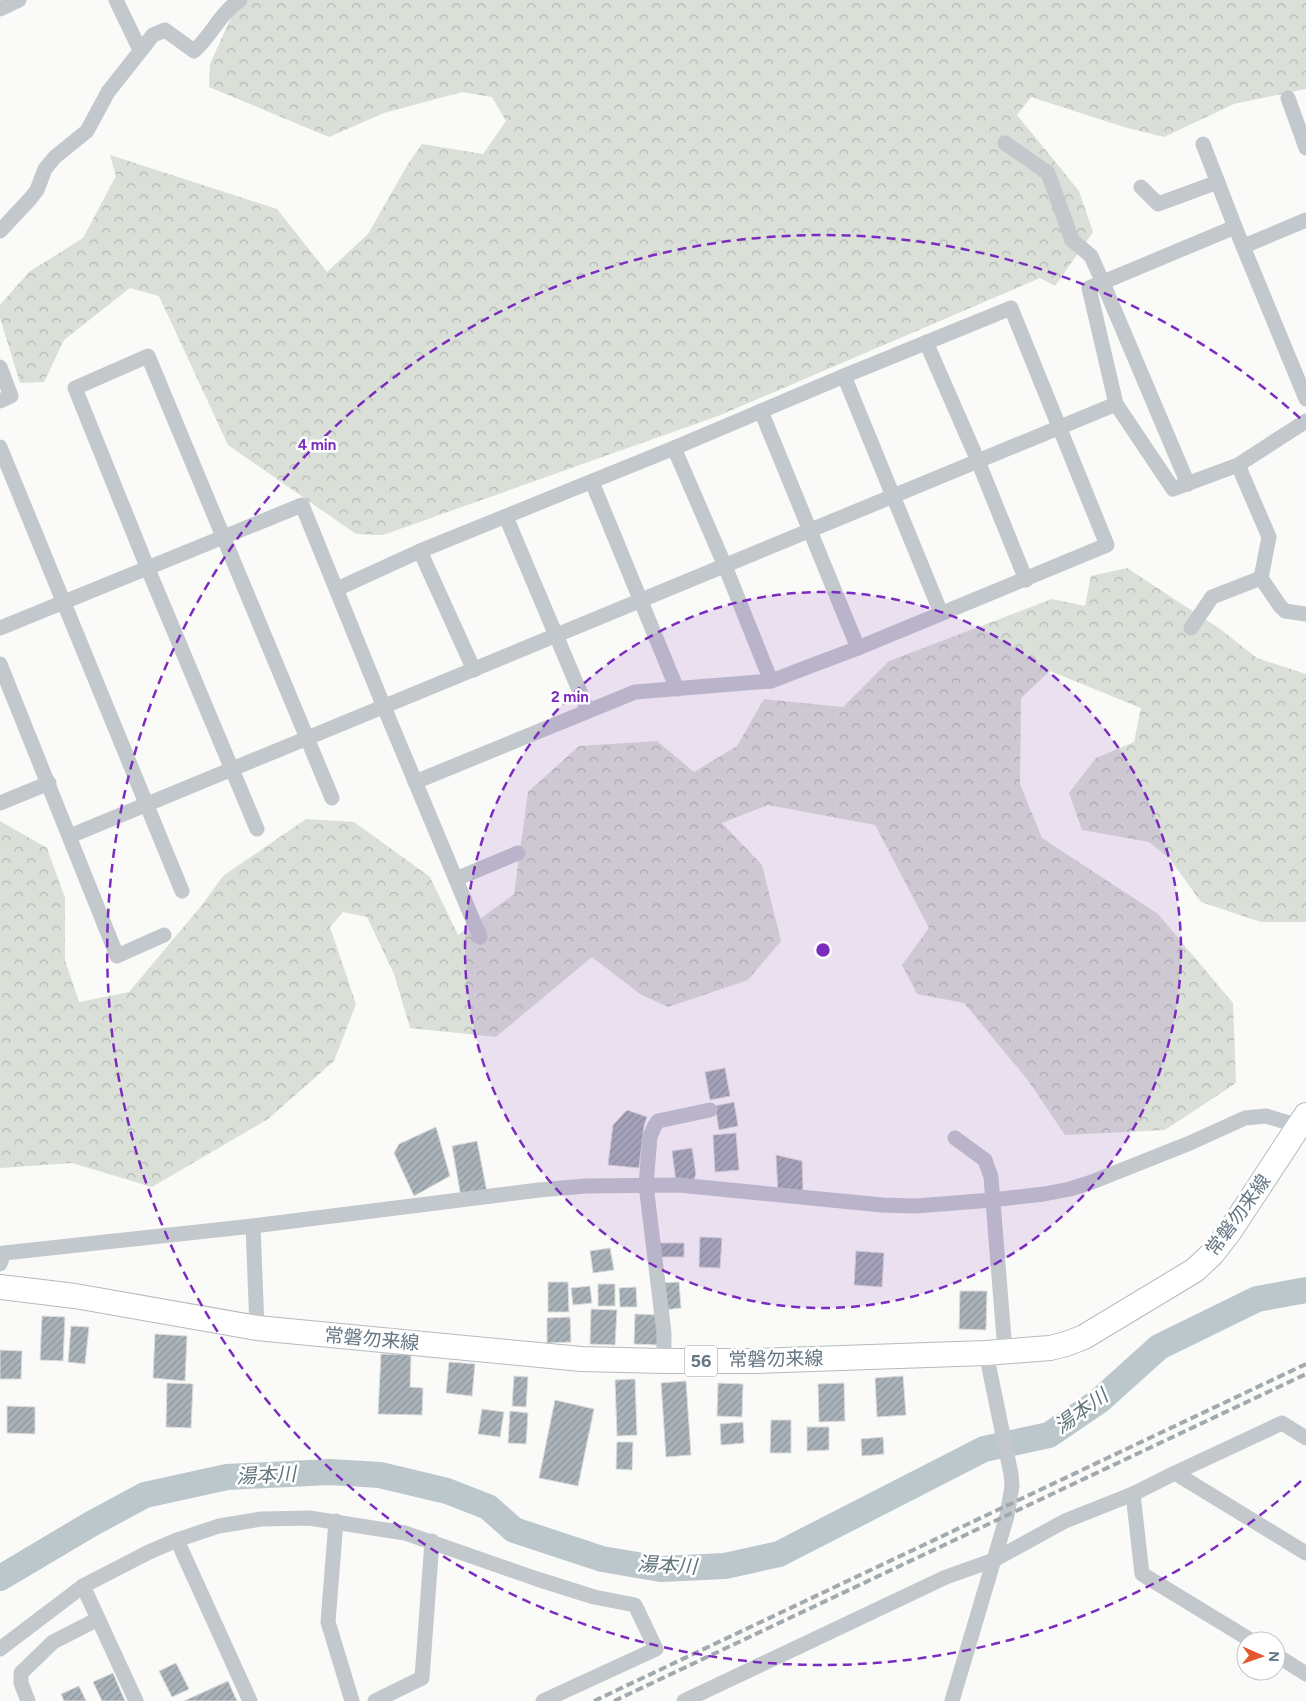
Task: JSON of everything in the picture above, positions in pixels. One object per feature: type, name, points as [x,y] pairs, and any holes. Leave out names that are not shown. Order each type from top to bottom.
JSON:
[{"type":"main road","name":"常磐勿来線","points":[[0,1287],[75,1296],[257,1328],[581,1359],[664,1361],[768,1360],[996,1352],[1050,1348],[1084,1337],[1195,1270],[1212,1254],[1230,1231],[1302,1121]]},
{"type":"street","points":[[0,9],[20,0]]},
{"type":"street","points":[[116,0],[140,50]]},
{"type":"street","points":[[0,231],[37,190],[45,169],[55,157],[87,131],[108,92],[153,35],[165,30],[194,51],[206,41],[229,8],[240,0]]},
{"type":"street","points":[[1288,98],[1306,148]]},
{"type":"street","points":[[1005,143],[1048,173],[1072,240],[1091,256],[1188,484]]},
{"type":"street","points":[[1203,144],[1306,399]]},
{"type":"street","points":[[1141,187],[1158,204],[1218,182]]},
{"type":"street","points":[[1244,246],[1306,220]]},
{"type":"street","points":[[1235,227],[1089,288],[1116,404],[1174,490],[1238,465],[1306,421]]},
{"type":"street","points":[[337,589],[420,551],[592,482],[1010,308],[1107,545],[1026,580],[771,681],[635,692],[415,782]]},
{"type":"street","points":[[926,342],[978,461],[1026,580]]},
{"type":"street","points":[[257,829],[148,569],[75,388],[148,356],[332,798]]},
{"type":"street","points":[[0,367],[11,396],[0,401]]},
{"type":"street","points":[[844,376],[941,613]]},
{"type":"street","points":[[70,836],[1116,404]]},
{"type":"street","points":[[762,411],[858,648]]},
{"type":"street","points":[[0,447],[182,891]]},
{"type":"street","points":[[674,448],[771,681]]},
{"type":"street","points":[[1238,465],[1269,537],[1261,578],[1285,611],[1306,614]]},
{"type":"street","points":[[592,482],[676,689]]},
{"type":"street","points":[[0,628],[302,505],[480,937]]},
{"type":"street","points":[[506,517],[588,711]]},
{"type":"street","points":[[420,551],[474,670]]},
{"type":"street","points":[[1192,628],[1212,597],[1261,578]]},
{"type":"street","points":[[0,664],[117,956],[164,935]]},
{"type":"street","points":[[0,803],[48,783]]},
{"type":"street","points":[[456,879],[518,853]]},
{"type":"street","points":[[664,1361],[664,1333],[646,1185],[650,1137],[658,1121],[710,1110]]},
{"type":"street","points":[[0,1264],[4,1253],[253,1226],[539,1190],[586,1186],[646,1185],[722,1189],[882,1205],[916,1206],[992,1200],[1044,1194],[1092,1182],[1190,1144],[1245,1118],[1266,1116],[1302,1121]]},
{"type":"street","points":[[952,1701],[1007,1516],[1012,1486],[998,1413],[991,1177],[984,1160],[955,1138]]},
{"type":"street","points":[[253,1226],[257,1328]]},
{"type":"street","points":[[684,1701],[946,1577],[994,1560],[1065,1521],[1133,1494],[1282,1424],[1306,1438]]},
{"type":"street","points":[[1175,1473],[1306,1553]]},
{"type":"street","points":[[1133,1494],[1142,1574],[1236,1631]]},
{"type":"street","points":[[0,1648],[83,1586],[149,1552],[177,1540],[219,1526],[261,1519],[309,1518],[405,1533],[594,1597],[635,1605],[656,1650],[542,1701]]},
{"type":"street","points":[[336,1521],[328,1622],[352,1701]]},
{"type":"street","points":[[177,1540],[250,1701]]},
{"type":"street","points":[[375,1701],[422,1678],[432,1541]]},
{"type":"street","points":[[83,1586],[136,1701]]},
{"type":"street","points":[[28,1701],[21,1683],[21,1673],[53,1642],[98,1619]]},
{"type":"street","points":[[1286,1662],[1306,1674]]},
{"type":"green space","points":[[239,0],[1306,0],[1306,89],[1234,104],[1164,137],[1124,127],[1031,97],[1017,115],[1079,191],[1093,232],[1055,286],[1040,278],[718,416],[383,535],[356,534],[228,445],[159,296],[130,288],[64,340],[44,382],[20,383],[0,318],[0,305],[29,272],[83,238],[116,176],[110,155],[277,209],[327,272],[368,234],[408,164],[422,144],[483,154],[506,121],[492,97],[462,92],[384,113],[329,137],[209,87],[210,64]]},
{"type":"green space","points":[[1127,568],[1220,629],[1257,658],[1306,674],[1306,922],[1261,922],[1201,902],[1170,859],[1149,842],[1082,830],[1069,793],[1096,758],[1134,742],[1141,708],[1050,671],[1021,698],[1020,784],[1042,838],[1158,914],[1233,1003],[1236,1083],[1165,1130],[1065,1135],[1027,1079],[964,1003],[917,994],[902,965],[929,928],[875,825],[768,805],[722,823],[762,865],[781,941],[748,980],[668,1007],[640,994],[592,957],[496,1037],[410,1028],[394,974],[367,917],[343,912],[330,927],[356,1004],[334,1061],[268,1119],[152,1187],[72,1163],[0,1168],[0,821],[47,848],[65,898],[65,960],[79,1002],[129,992],[202,905],[223,876],[306,819],[354,822],[430,877],[458,935],[514,894],[528,792],[579,746],[657,741],[694,772],[737,746],[764,699],[843,707],[889,661],[1052,599],[1085,606],[1091,576]]},
{"type":"building","points":[[725,1068],[730,1096],[710,1100],[705,1072]]},
{"type":"building","points":[[734,1102],[738,1126],[719,1130],[715,1106]]},
{"type":"building","points":[[627,1110],[647,1117],[644,1126],[639,1168],[608,1165],[613,1125]]},
{"type":"building","points":[[436,1127],[450,1176],[414,1196],[394,1153],[399,1144]]},
{"type":"building","points":[[736,1133],[739,1170],[715,1172],[713,1135]]},
{"type":"building","points":[[477,1141],[487,1192],[461,1197],[452,1146]]},
{"type":"building","points":[[692,1148],[696,1175],[691,1184],[676,1182],[672,1151]]},
{"type":"building","points":[[776,1155],[802,1161],[803,1192],[778,1193]]},
{"type":"building","points":[[700,1237],[722,1238],[720,1268],[699,1267]]},
{"type":"building","points":[[656,1243],[684,1243],[684,1257],[657,1257]]},
{"type":"building","points":[[610,1248],[614,1270],[593,1273],[590,1251]]},
{"type":"building","points":[[856,1251],[884,1253],[882,1287],[854,1285]]},
{"type":"building","points":[[548,1282],[568,1282],[569,1312],[548,1312]]},
{"type":"building","points":[[679,1282],[681,1308],[663,1310],[661,1283]]},
{"type":"building","points":[[598,1284],[615,1284],[615,1306],[598,1306]]},
{"type":"building","points":[[590,1286],[592,1303],[573,1305],[571,1288]]},
{"type":"building","points":[[636,1287],[637,1307],[620,1307],[619,1288]]},
{"type":"building","points":[[960,1291],[987,1291],[986,1330],[959,1329]]},
{"type":"building","points":[[591,1309],[617,1310],[615,1345],[590,1344]]},
{"type":"building","points":[[635,1314],[659,1315],[658,1345],[634,1344]]},
{"type":"building","points":[[42,1316],[65,1317],[63,1361],[40,1360]]},
{"type":"building","points":[[570,1317],[571,1342],[547,1343],[547,1318]]},
{"type":"building","points":[[71,1326],[89,1327],[85,1364],[68,1362]]},
{"type":"building","points":[[155,1334],[187,1336],[185,1381],[153,1378]]},
{"type":"building","points":[[0,1350],[22,1351],[21,1379],[0,1379]]},
{"type":"building","points":[[381,1354],[411,1355],[410,1387],[423,1388],[422,1415],[378,1414]]},
{"type":"building","points":[[449,1362],[475,1364],[472,1396],[446,1393]]},
{"type":"building","points":[[514,1376],[528,1377],[526,1407],[512,1406]]},
{"type":"building","points":[[903,1376],[906,1415],[877,1417],[875,1378]]},
{"type":"building","points":[[635,1379],[637,1435],[617,1436],[615,1380]]},
{"type":"building","points":[[686,1381],[691,1455],[666,1457],[661,1383]]},
{"type":"building","points":[[167,1383],[193,1384],[191,1428],[166,1427]]},
{"type":"building","points":[[718,1383],[743,1384],[742,1417],[717,1416]]},
{"type":"building","points":[[844,1383],[845,1421],[819,1422],[818,1384]]},
{"type":"building","points":[[555,1400],[594,1409],[578,1486],[539,1478]]},
{"type":"building","points":[[7,1406],[35,1407],[35,1434],[7,1433]]},
{"type":"building","points":[[482,1409],[504,1412],[500,1437],[478,1434]]},
{"type":"building","points":[[510,1411],[528,1413],[526,1444],[508,1443]]},
{"type":"building","points":[[771,1420],[791,1420],[791,1453],[770,1453]]},
{"type":"building","points":[[743,1422],[744,1443],[721,1445],[720,1424]]},
{"type":"building","points":[[807,1427],[829,1427],[829,1450],[807,1451]]},
{"type":"building","points":[[883,1437],[884,1454],[862,1456],[861,1439]]},
{"type":"building","points":[[617,1442],[633,1442],[632,1470],[616,1469]]},
{"type":"building","points":[[176,1663],[189,1689],[172,1697],[159,1671]]},
{"type":"building","points":[[113,1673],[125,1701],[102,1701],[93,1682]]},
{"type":"building","points":[[228,1681],[237,1701],[184,1701]]},
{"type":"building","points":[[79,1686],[86,1701],[64,1701],[61,1694]]},
{"type":"waterway","name":"湯本川","points":[[0,1578],[91,1524],[145,1495],[227,1477],[330,1472],[380,1475],[447,1491],[488,1507],[514,1530],[602,1559],[661,1569],[725,1566],[779,1554],[984,1449],[1049,1435],[1099,1401],[1159,1347],[1257,1299],[1306,1290]]},
{"type":"railway","points":[[594,1701],[1306,1364]]},
{"type":"railway","points":[[614,1701],[1306,1374]]}]
